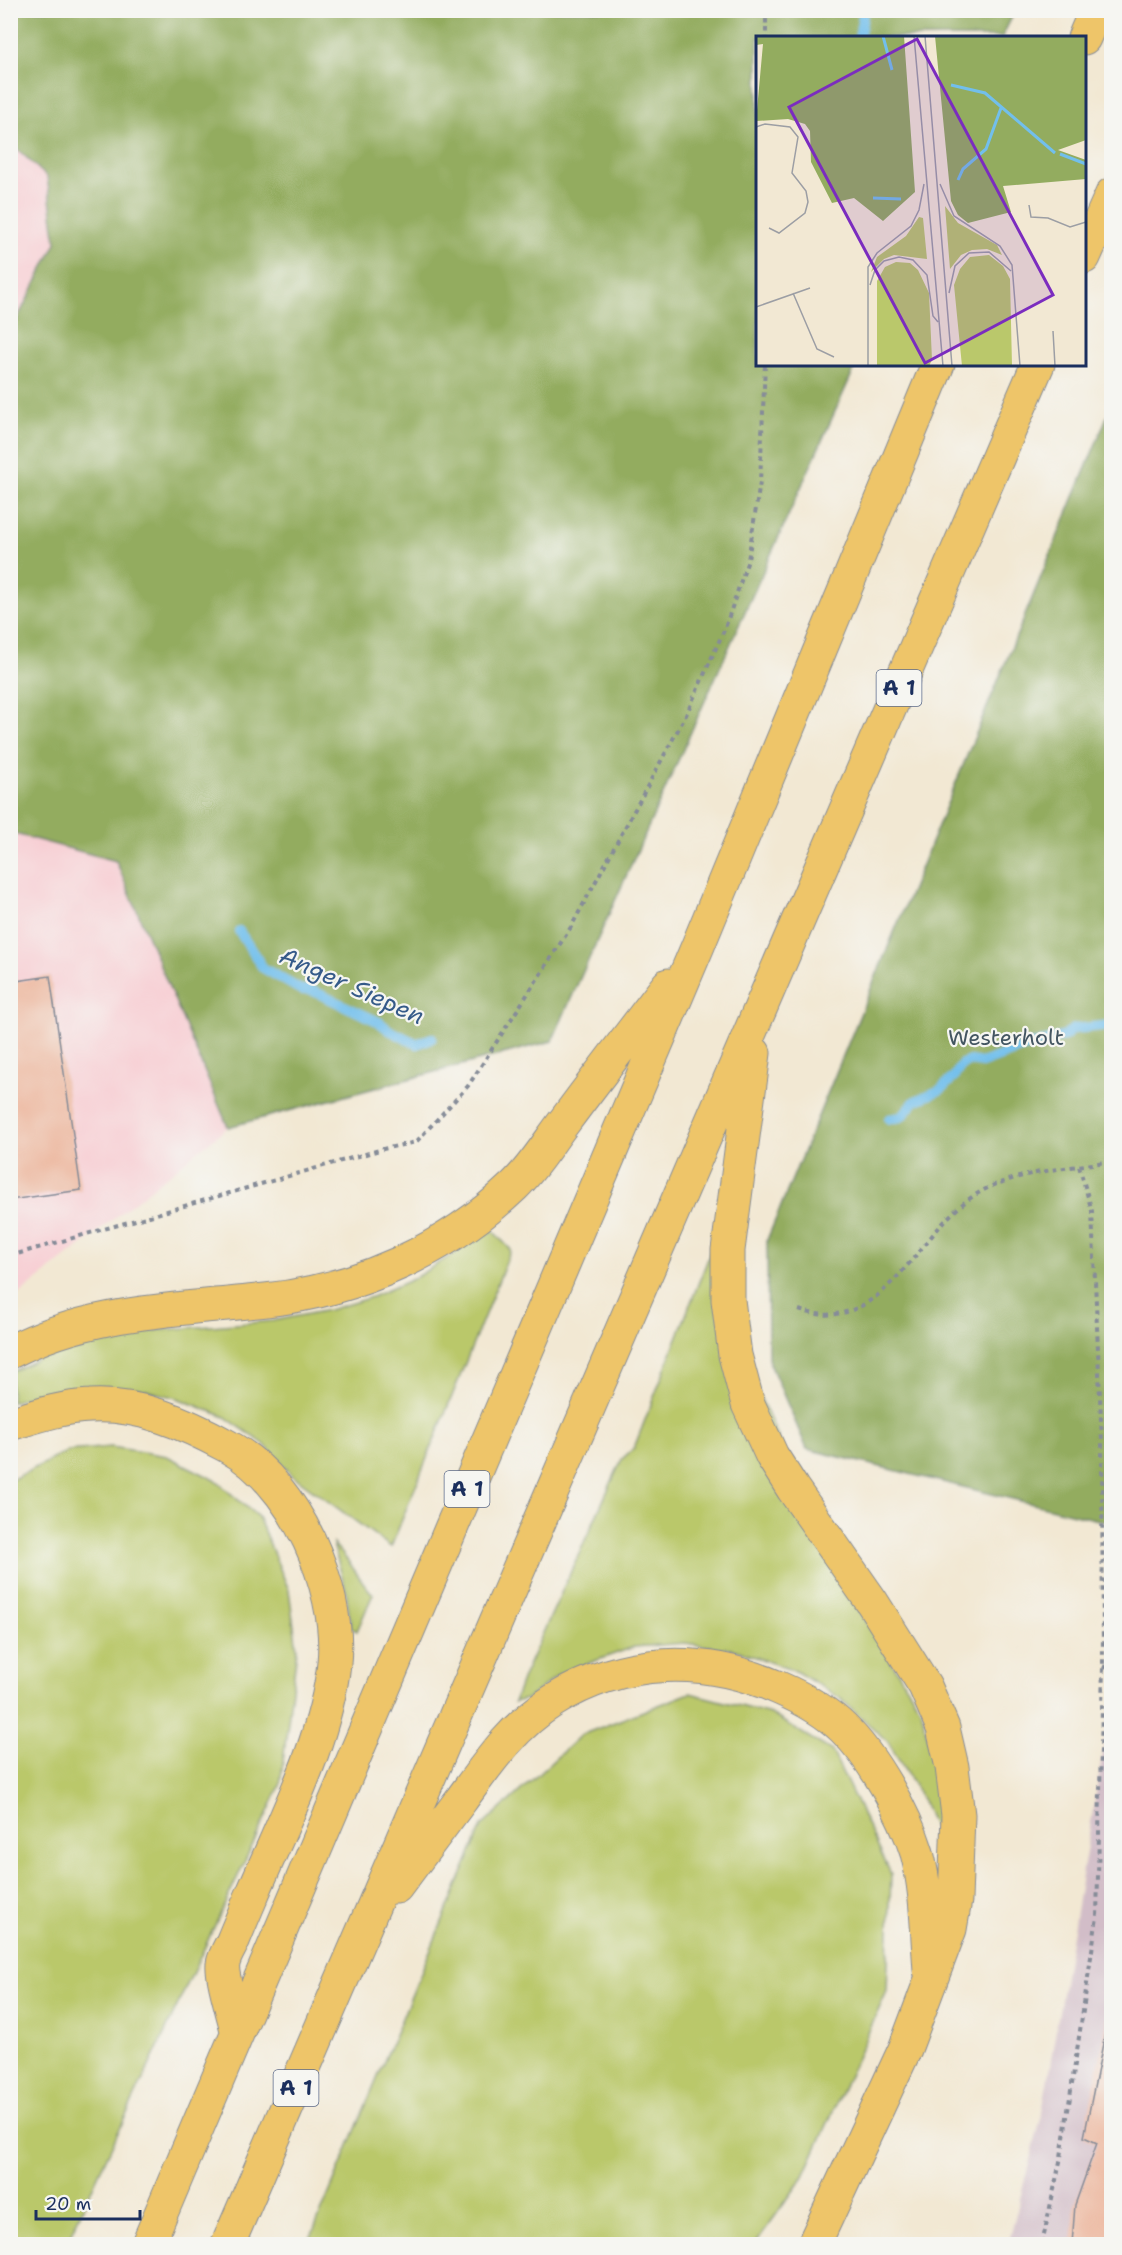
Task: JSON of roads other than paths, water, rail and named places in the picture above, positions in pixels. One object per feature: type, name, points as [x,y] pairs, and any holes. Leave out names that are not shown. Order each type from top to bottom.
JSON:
[{"type":"highway","points":[[1085,36],[1096,10]]},
{"type":"highway","points":[[1086,252],[1112,194]]},
{"type":"highway","name":"A 1","points":[[148,2244],[697,948],[937,366]]},
{"type":"highway","name":"A 1","points":[[228,2244],[1037,366]]},
{"type":"highway","points":[[10,1352],[70,1327],[104,1319],[144,1312],[269,1300],[318,1292],[402,1263],[444,1239],[480,1215],[515,1185],[697,948]]},
{"type":"highway","points":[[760,1013],[728,1250],[728,1300],[735,1355],[748,1404],[772,1456],[896,1639],[925,1686],[943,1728],[952,1767],[958,1815],[955,1900],[950,1929],[905,2049],[814,2244]]},
{"type":"highway","points":[[10,1424],[66,1408],[91,1406],[142,1411],[179,1422],[204,1433],[250,1462],[288,1503],[308,1539],[324,1578],[330,1603],[334,1642],[334,1661],[329,1692],[314,1747],[223,1965],[237,2030]]},
{"type":"highway","points":[[363,1932],[503,1742],[535,1714],[574,1690],[621,1672],[669,1665],[703,1665],[737,1672],[801,1697],[844,1729],[881,1777],[896,1802],[917,1854],[931,1978]]},
{"type":"waterway","points":[[859,36],[864,10]]},
{"type":"waterway","name":"Anger Siepen","points":[[239,931],[263,968],[301,990],[311,990],[379,1022],[389,1030],[417,1044],[432,1038]]},
{"type":"waterway","name":"Anger Siepen","points":[[889,1119],[901,1117],[915,1101],[940,1090],[954,1077],[962,1064],[970,1061],[982,1063],[1030,1045],[1065,1036],[1073,1029],[1112,1025]]},
{"type":"park label","name":"Westerholt","points":[[1006,1037]]}]
